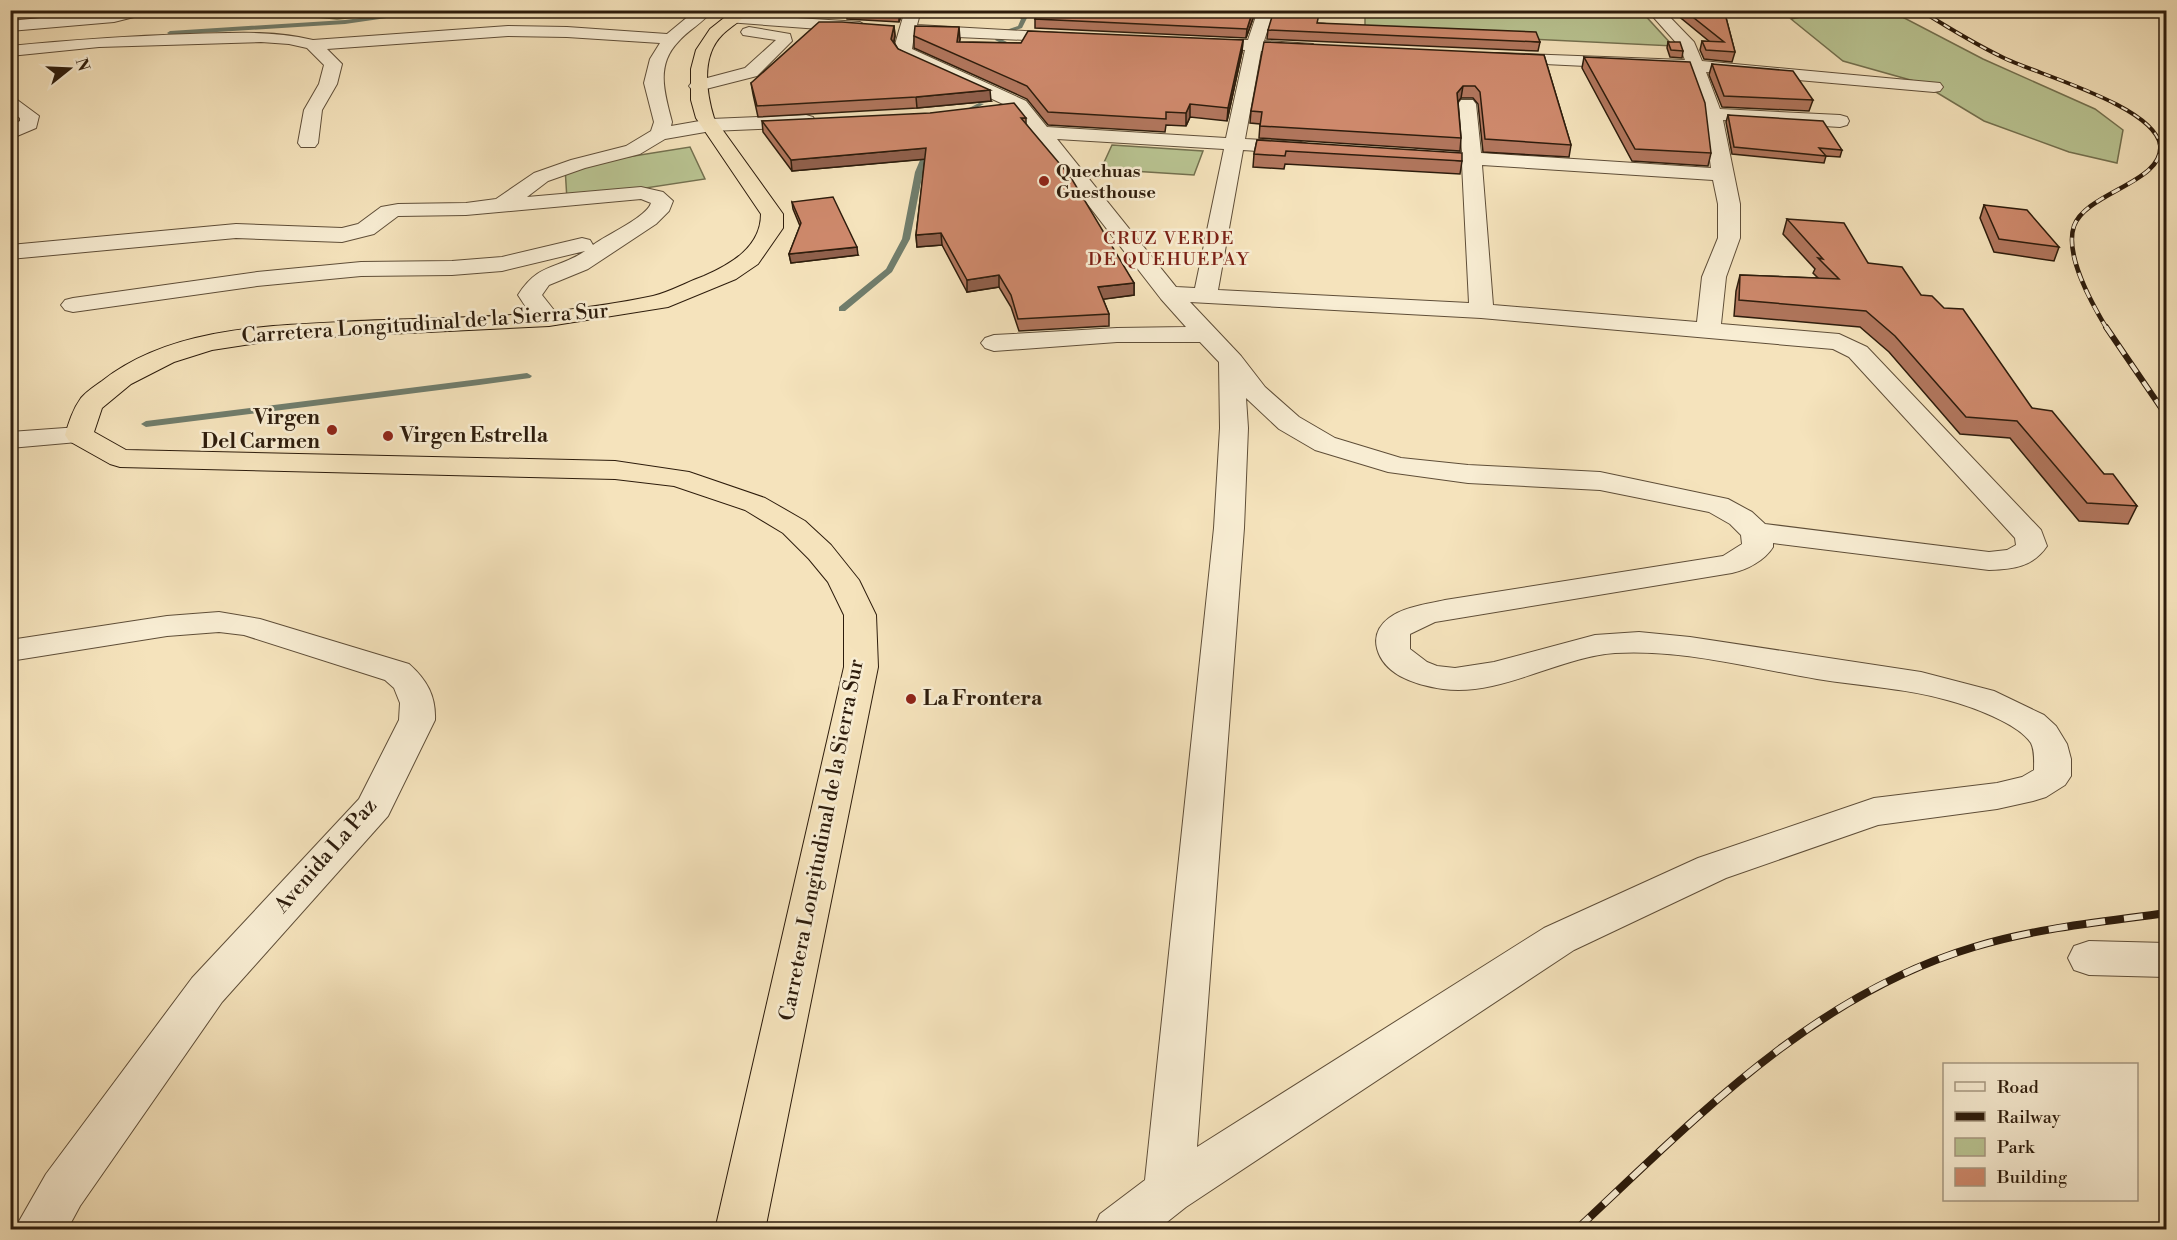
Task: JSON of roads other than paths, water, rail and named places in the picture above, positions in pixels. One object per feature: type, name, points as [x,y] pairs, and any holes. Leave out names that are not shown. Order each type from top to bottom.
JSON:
[{"type":"highway","name":"Carretera Longitudinal de la Sierra Sur","points":[[733,20],[709,41],[702,58],[698,86],[700,104],[711,126],[772,214],[772,228],[750,259],[728,274],[660,302],[549,319],[284,332],[241,337],[192,348],[157,360],[122,376],[90,405],[79,435],[120,458],[615,470],[679,478],[755,504],[794,527],[820,552],[843,580],[860,615],[861,667],[740,1230]]},
{"type":"street","points":[[659,134],[663,122],[653,83],[658,59],[671,39],[706,10]]},
{"type":"street","points":[[792,10],[830,26]]},
{"type":"street","points":[[1205,296],[1254,46],[1266,10]]},
{"type":"street","points":[[1654,10],[1688,45],[1697,66],[1713,114],[1722,176],[1729,204],[1729,238],[1714,277],[1708,332]]},
{"type":"street","points":[[10,26],[142,12],[145,42]]},
{"type":"street","points":[[733,20],[874,28]]},
{"type":"street","points":[[698,86],[751,72],[784,41],[784,38],[777,35],[733,20]]},
{"type":"street","points":[[10,36],[26,29],[52,23]]},
{"type":"street","points":[[1081,38],[966,32],[905,23],[902,48],[906,53],[1020,105],[1044,132],[1169,294],[1208,334],[1257,393],[1289,423],[1325,444],[1398,466],[1468,474],[1600,481],[1718,505],[1741,518],[1756,532],[1989,561],[2011,560],[2025,555],[2032,546],[2030,536],[1853,348],[1829,340],[1708,332],[1481,311],[1169,294]]},
{"type":"street","points":[[10,51],[92,43],[261,37],[289,39],[313,45],[508,31],[567,32],[671,39]]},
{"type":"street","points":[[1185,42],[1326,49]]},
{"type":"street","points":[[308,143],[313,110],[328,84],[333,64],[313,45]]},
{"type":"street","points":[[1481,56],[1697,66],[1934,87]]},
{"type":"street","points":[[10,103],[40,131],[40,135],[12,142]]},
{"type":"street","points":[[1467,104],[1481,311]]},
{"type":"street","points":[[985,111],[1020,105]]},
{"type":"street","points":[[10,114],[29,120]]},
{"type":"street","points":[[1713,114],[1840,121]]},
{"type":"street","points":[[502,205],[541,177],[578,164],[633,150],[659,134],[711,126],[830,120]]},
{"type":"street","points":[[1044,132],[1318,149]]},
{"type":"street","points":[[1401,154],[1722,176]]},
{"type":"street","points":[[10,252],[236,231],[342,235],[366,229],[389,212],[398,210],[466,209],[641,193],[660,198],[662,207],[655,215],[582,262],[540,281],[530,295],[549,319]]},
{"type":"street","points":[[73,305],[257,279],[361,269],[452,268],[502,264],[622,235]]},
{"type":"street","points":[[994,343],[1117,335],[1208,334]]},
{"type":"street","points":[[1169,1191],[1229,528],[1234,428],[1232,361]]},
{"type":"street","points":[[10,440],[79,435]]},
{"type":"street","points":[[1118,1230],[1169,1191],[1569,934],[1712,868],[1874,812],[1997,796],[2033,788],[2052,776],[2054,755],[2043,735],[2013,713],[1982,698],[1936,686],[1695,649],[1613,643],[1580,649],[1503,671],[1454,680],[1430,676],[1409,667],[1397,658],[1391,647],[1392,634],[1401,624],[1420,617],[1502,600],[1732,564],[1758,547],[1756,532]]},
{"type":"street","name":"Avenida La Paz","points":[[10,651],[167,626],[219,622],[248,626],[397,672],[409,683],[418,703],[417,720],[374,807],[207,990],[63,1190],[39,1230]]},
{"type":"street","points":[[2089,958],[2166,960]]},
{"type":"waterway","points":[[170,33],[345,22],[440,10]]},
{"type":"waterway","points":[[1012,10],[1024,18],[1020,27],[1002,33],[998,40],[1019,50]]},
{"type":"waterway","points":[[970,109],[981,104]]},
{"type":"waterway","points":[[842,309],[889,270],[906,239],[919,172],[930,146]]},
{"type":"waterway","points":[[146,424],[527,376]]},
{"type":"railway","points":[[1920,10],[2004,58],[2093,93],[2117,105],[2138,117],[2153,131],[2160,145]]},
{"type":"railway","points":[[2107,329],[2087,293],[2076,265],[2072,238],[2074,226],[2081,214],[2093,204],[2139,178],[2151,168],[2159,157],[2160,145]]},
{"type":"railway","points":[[2106,327],[2166,415]]},
{"type":"railway","points":[[1576,1230],[1666,1145],[1760,1064],[1809,1028],[1861,996],[1916,968],[1997,940],[2069,926],[2166,913]]},
{"type":"place","name":"Quechuas Guesthouse","points":[[1044,181]]},
{"type":"place","name":"Virgen Del Carmen","points":[[332,430]]},
{"type":"place","name":"Virgen Estrella","points":[[388,436]]},
{"type":"place","name":"La Frontera","points":[[911,699]]},
{"type":"district","name":"CRUZ VERDE DE QUEHUEPAY","points":[[1169,248]]}]
